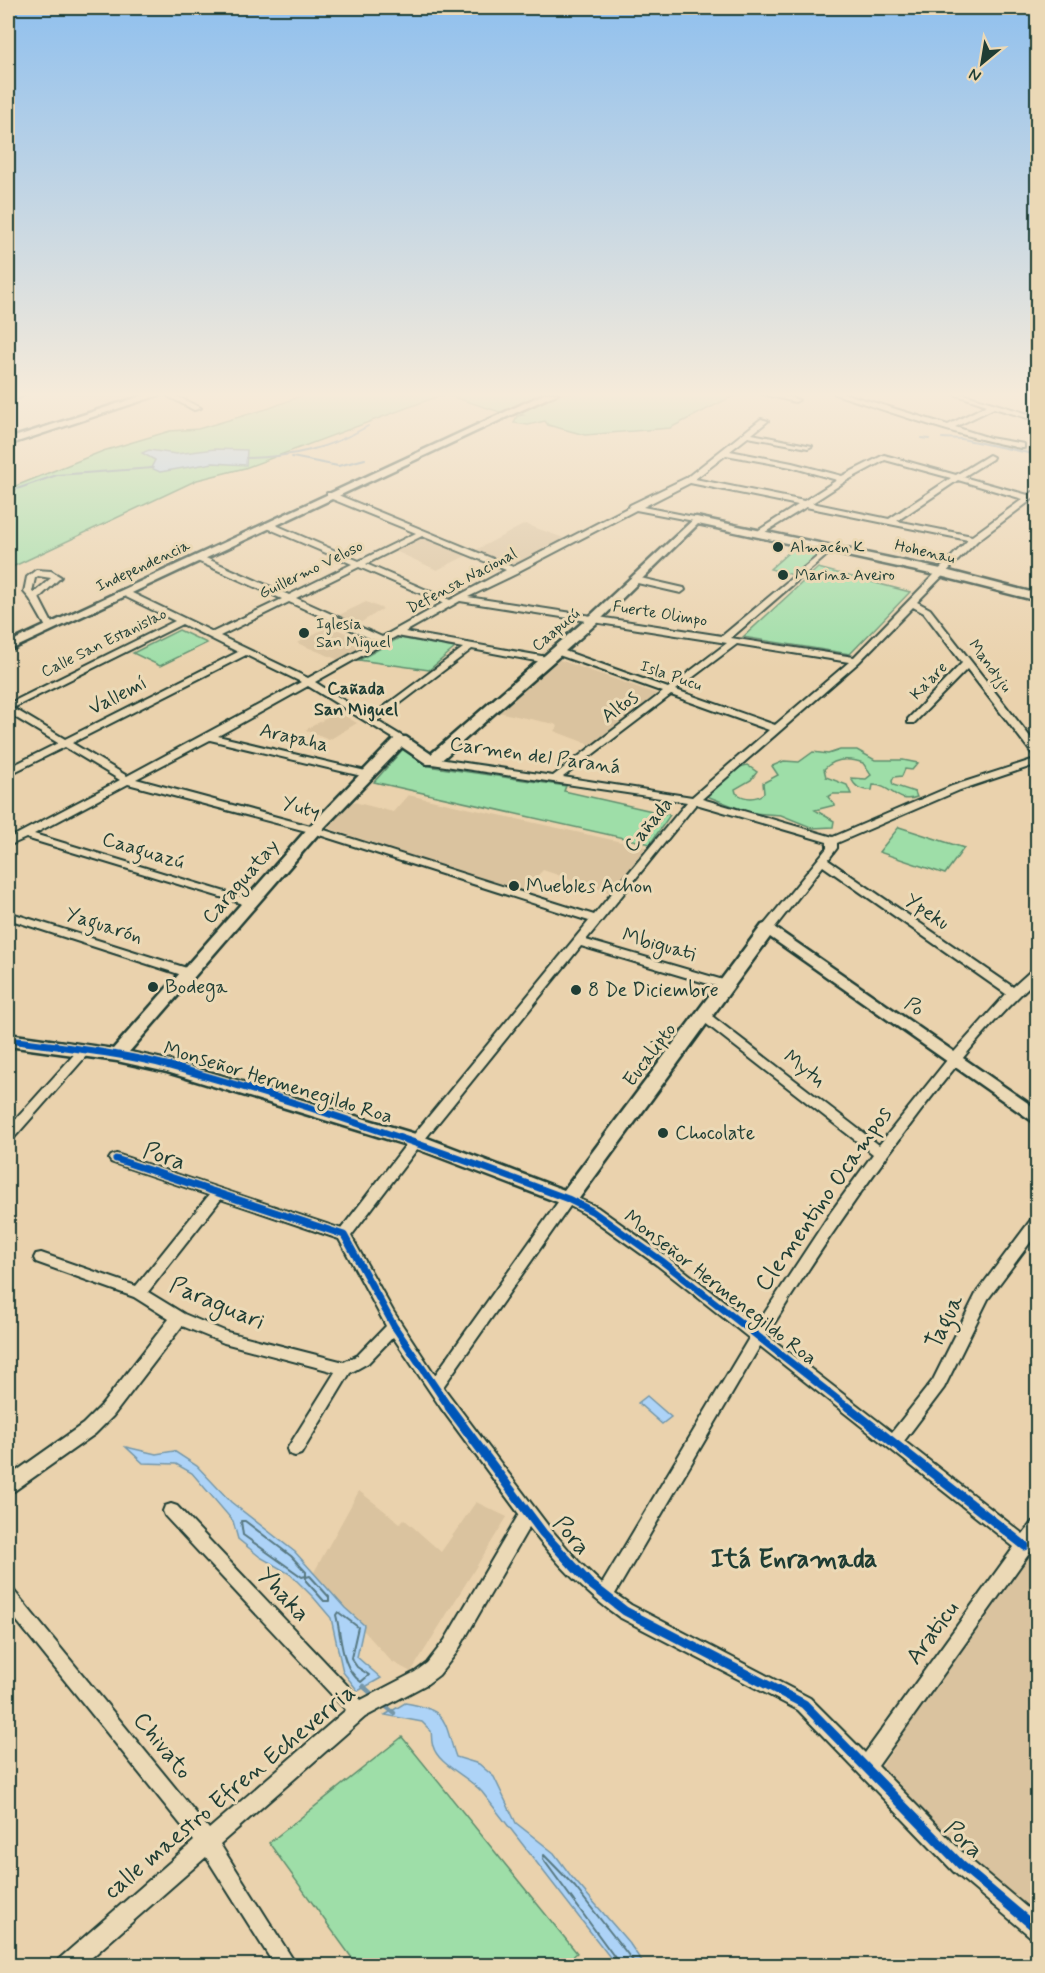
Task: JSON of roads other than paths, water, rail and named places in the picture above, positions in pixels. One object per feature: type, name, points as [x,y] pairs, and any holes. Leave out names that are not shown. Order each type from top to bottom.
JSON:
[{"type":"street","name":"Independencia","points":[[8,647],[352,485]]},
{"type":"street","name":"Defensa Nacional","points":[[8,843],[209,737],[454,600],[515,571],[678,485]]},
{"type":"street","points":[[714,485],[974,539]]},
{"type":"street","points":[[762,532],[832,485]]},
{"type":"street","points":[[891,521],[945,485]]},
{"type":"street","points":[[985,485],[1029,498]]},
{"type":"street","name":"Cañada","points":[[344,1235],[416,1141],[694,800],[856,660],[974,539],[1038,491]]},
{"type":"street","points":[[330,495],[515,571]]},
{"type":"street","name":"Hohenau","points":[[633,507],[762,532],[1036,595]]},
{"type":"street","name":"Caapucú","points":[[432,761],[594,619],[696,520]]},
{"type":"street","name":"Fuerte Olimpo","points":[[268,525],[454,600],[594,619],[856,660]]},
{"type":"street","name":"Guillermo Veloso","points":[[213,636],[422,533]]},
{"type":"street","name":"Altos","points":[[555,779],[670,691],[730,640],[830,548]]},
{"type":"street","points":[[198,558],[382,640]]},
{"type":"street","points":[[636,580],[681,590]]},
{"type":"street","name":"Carmen del Paraná","points":[[125,593],[308,682],[432,761],[694,800],[825,837],[832,841]]},
{"type":"street","points":[[34,598],[50,627]]},
{"type":"street","name":"Mandyju","points":[[912,603],[927,611],[969,662],[1038,754]]},
{"type":"street","name":"Calle San Estanislao","points":[[8,708],[182,621]]},
{"type":"street","name":"Isla Pucu","points":[[396,633],[471,646],[551,656],[670,691],[776,729]]},
{"type":"street","points":[[371,721],[471,646]]},
{"type":"street","name":"Vallemí","points":[[8,772],[245,652]]},
{"type":"street","name":"Ka'are","points":[[911,722],[969,662]]},
{"type":"street","name":"Yuty","points":[[8,708],[127,780],[314,830],[597,920]]},
{"type":"street","name":"Arapaha","points":[[209,737],[370,775]]},
{"type":"street","name":"Caraguatay","points":[[117,1055],[314,830],[370,775],[401,740]]},
{"type":"street","points":[[832,841],[956,788],[1038,761]]},
{"type":"street","name":"Caaguazú","points":[[24,834],[251,903]]},
{"type":"street","name":"Eucalipto","points":[[435,1387],[568,1199],[768,928],[832,848],[832,841]]},
{"type":"street","name":"Ypeku","points":[[821,860],[1013,993]]},
{"type":"street","name":"Yaguarón","points":[[10,919],[189,973]]},
{"type":"street","name":"Po","points":[[768,928],[1038,1119]]},
{"type":"street","name":"Mbiguati","points":[[580,942],[726,985]]},
{"type":"street","name":"Clementino Ocampos","points":[[604,1597],[757,1338],[879,1152],[953,1061],[1013,993],[1038,971]]},
{"type":"street","name":"Mytu","points":[[704,1016],[879,1152]]},
{"type":"street","name":"Monseñor Hermenegildo Roa","points":[[8,1040],[117,1055],[169,1066],[416,1141],[568,1199],[592,1211],[662,1261],[757,1338],[1025,1546]]},
{"type":"street","points":[[8,1136],[83,1052]]},
{"type":"street","name":"Pora","points":[[116,1159],[217,1195],[344,1235],[394,1327],[528,1514],[562,1555],[604,1597],[804,1704],[962,1865],[1038,1930]]},
{"type":"street","points":[[139,1293],[217,1195]]},
{"type":"street","name":"Tagua","points":[[893,1443],[939,1384],[982,1296],[1038,1221]]},
{"type":"street","name":"Paraguari","points":[[41,1258],[139,1293],[179,1318],[224,1337],[345,1369]]},
{"type":"street","points":[[8,1486],[89,1429],[179,1318]]},
{"type":"street","points":[[295,1449],[345,1369],[363,1359],[394,1327]]},
{"type":"street","name":"Yhaka","points":[[171,1511],[366,1707]]},
{"type":"street","name":"calle maestro Efren Echeverria","points":[[66,1965],[366,1707],[433,1669],[451,1646],[528,1514]]},
{"type":"street","name":"Araticu","points":[[867,1766],[1038,1527]]},
{"type":"street","name":"Chivato","points":[[8,1597],[208,1843],[286,1965]]},
{"type":"water","points":[[647,1396],[671,1417],[662,1424],[638,1403]]},
{"type":"water","points":[[126,1447],[156,1454],[174,1451],[197,1466],[231,1502],[295,1552],[345,1608],[364,1625],[357,1657],[381,1678],[358,1691],[343,1672],[331,1618],[314,1598],[290,1574],[260,1557],[238,1539],[233,1521],[192,1473],[176,1464],[143,1463]]},
{"type":"water","points":[[405,1703],[430,1709],[442,1719],[456,1757],[479,1764],[494,1777],[516,1823],[554,1853],[630,1944],[644,1965],[616,1965],[482,1792],[447,1765],[436,1753],[432,1744],[431,1731],[422,1722],[385,1715]]},
{"type":"waterway","points":[[11,491],[28,485]]},
{"type":"waterway","points":[[363,1686],[374,1696]]},
{"type":"waterway","points":[[383,1704],[394,1713]]},
{"type":"place","name":"Almacén K","points":[[778,547]]},
{"type":"place","name":"Marina Aveiro","points":[[783,575]]},
{"type":"place","name":"Iglesia San Miguel","points":[[304,633]]},
{"type":"place","name":"Muebles Achon","points":[[514,886]]},
{"type":"place","name":"Bodega","points":[[153,987]]},
{"type":"place","name":"8 De Diciembre","points":[[576,990]]},
{"type":"place","name":"Chocolate","points":[[663,1133]]},
{"type":"district","name":"Cañada San Miguel","points":[[356,699]]},
{"type":"district","name":"Itá Enramada","points":[[794,1560]]}]
